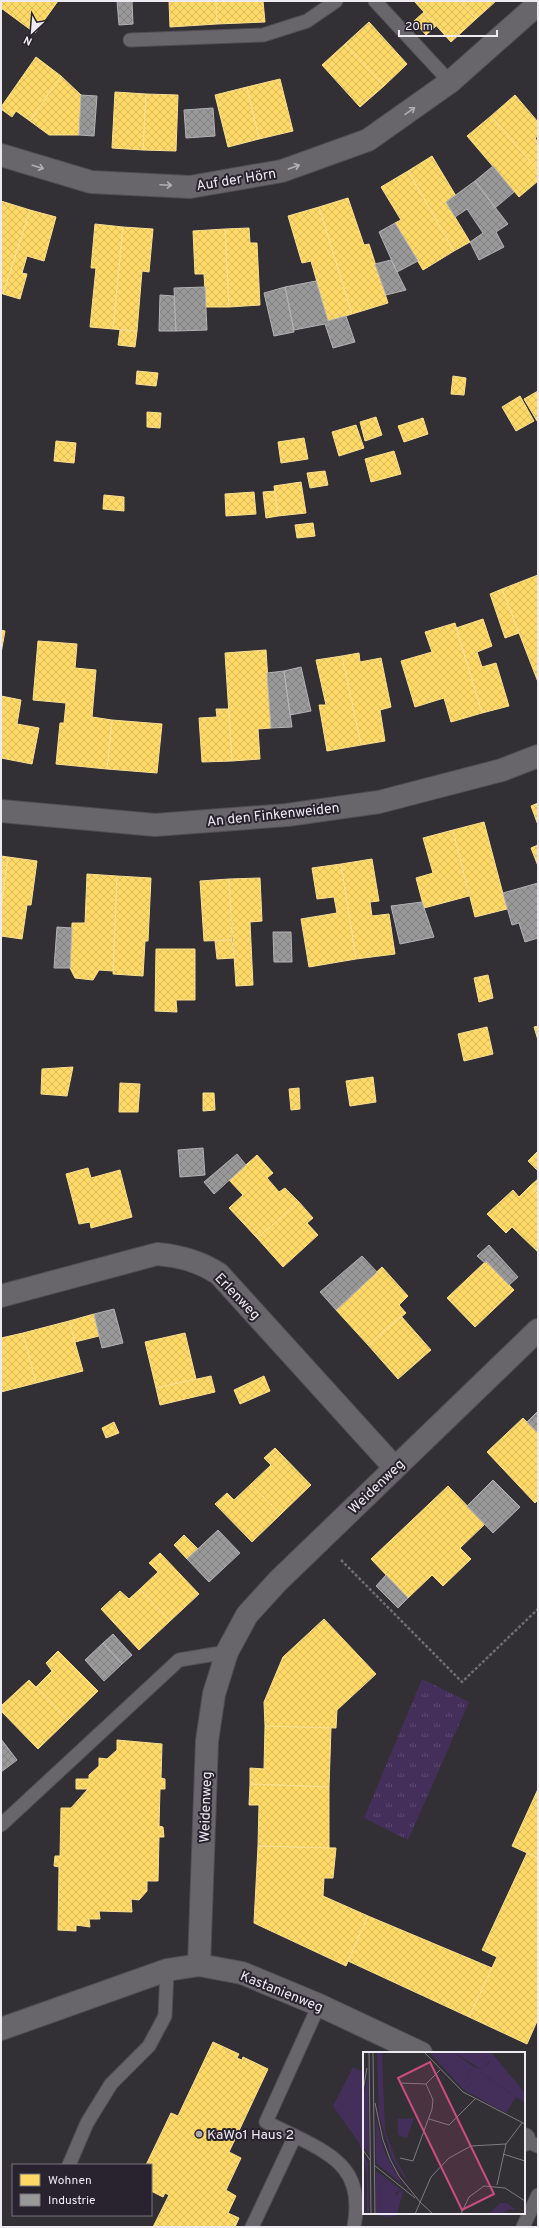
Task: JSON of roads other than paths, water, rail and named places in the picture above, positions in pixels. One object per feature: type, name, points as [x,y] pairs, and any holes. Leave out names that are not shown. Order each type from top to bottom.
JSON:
[{"type":"street","name":"Auf der Hörn","points":[[1,155],[91,182],[190,187],[282,171],[368,140],[450,82],[538,4]]},
{"type":"street","name":"An den Finkenweiden","points":[[1,812],[155,825],[288,815],[379,802],[502,770],[538,756]]},
{"type":"street","name":"Erlenweg","points":[[1,1296],[157,1254],[174,1255],[206,1266],[219,1274],[395,1468]]},
{"type":"street","name":"Weidenweg","points":[[199,1965],[207,1741],[214,1694],[227,1652],[247,1615],[278,1581],[538,1330]]},
{"type":"street","name":"Kastanienweg","points":[[1,2028],[167,1970],[199,1965],[242,1973],[319,2005],[419,2052]]},
{"type":"lane","points":[[130,40],[263,35],[307,20],[336,1]]},
{"type":"lane","points":[[376,1],[450,82]]},
{"type":"lane","points":[[1,1825],[179,1660],[227,1652]]},
{"type":"lane","points":[[69,2164],[87,2123],[112,2084],[149,2046],[165,2016],[167,1970]]},
{"type":"lane","points":[[319,2005],[266,2122],[322,2149],[342,2164],[354,2185],[357,2208],[354,2227]]},
{"type":"lane","points":[[252,2227],[294,2136]]},
{"type":"lane","points":[[525,2140],[538,2146]]},
{"type":"lane","points":[[523,2227],[538,2195]]},
{"type":"place","name":"KaWo1 Haus 2","points":[[199,2134]]}]
